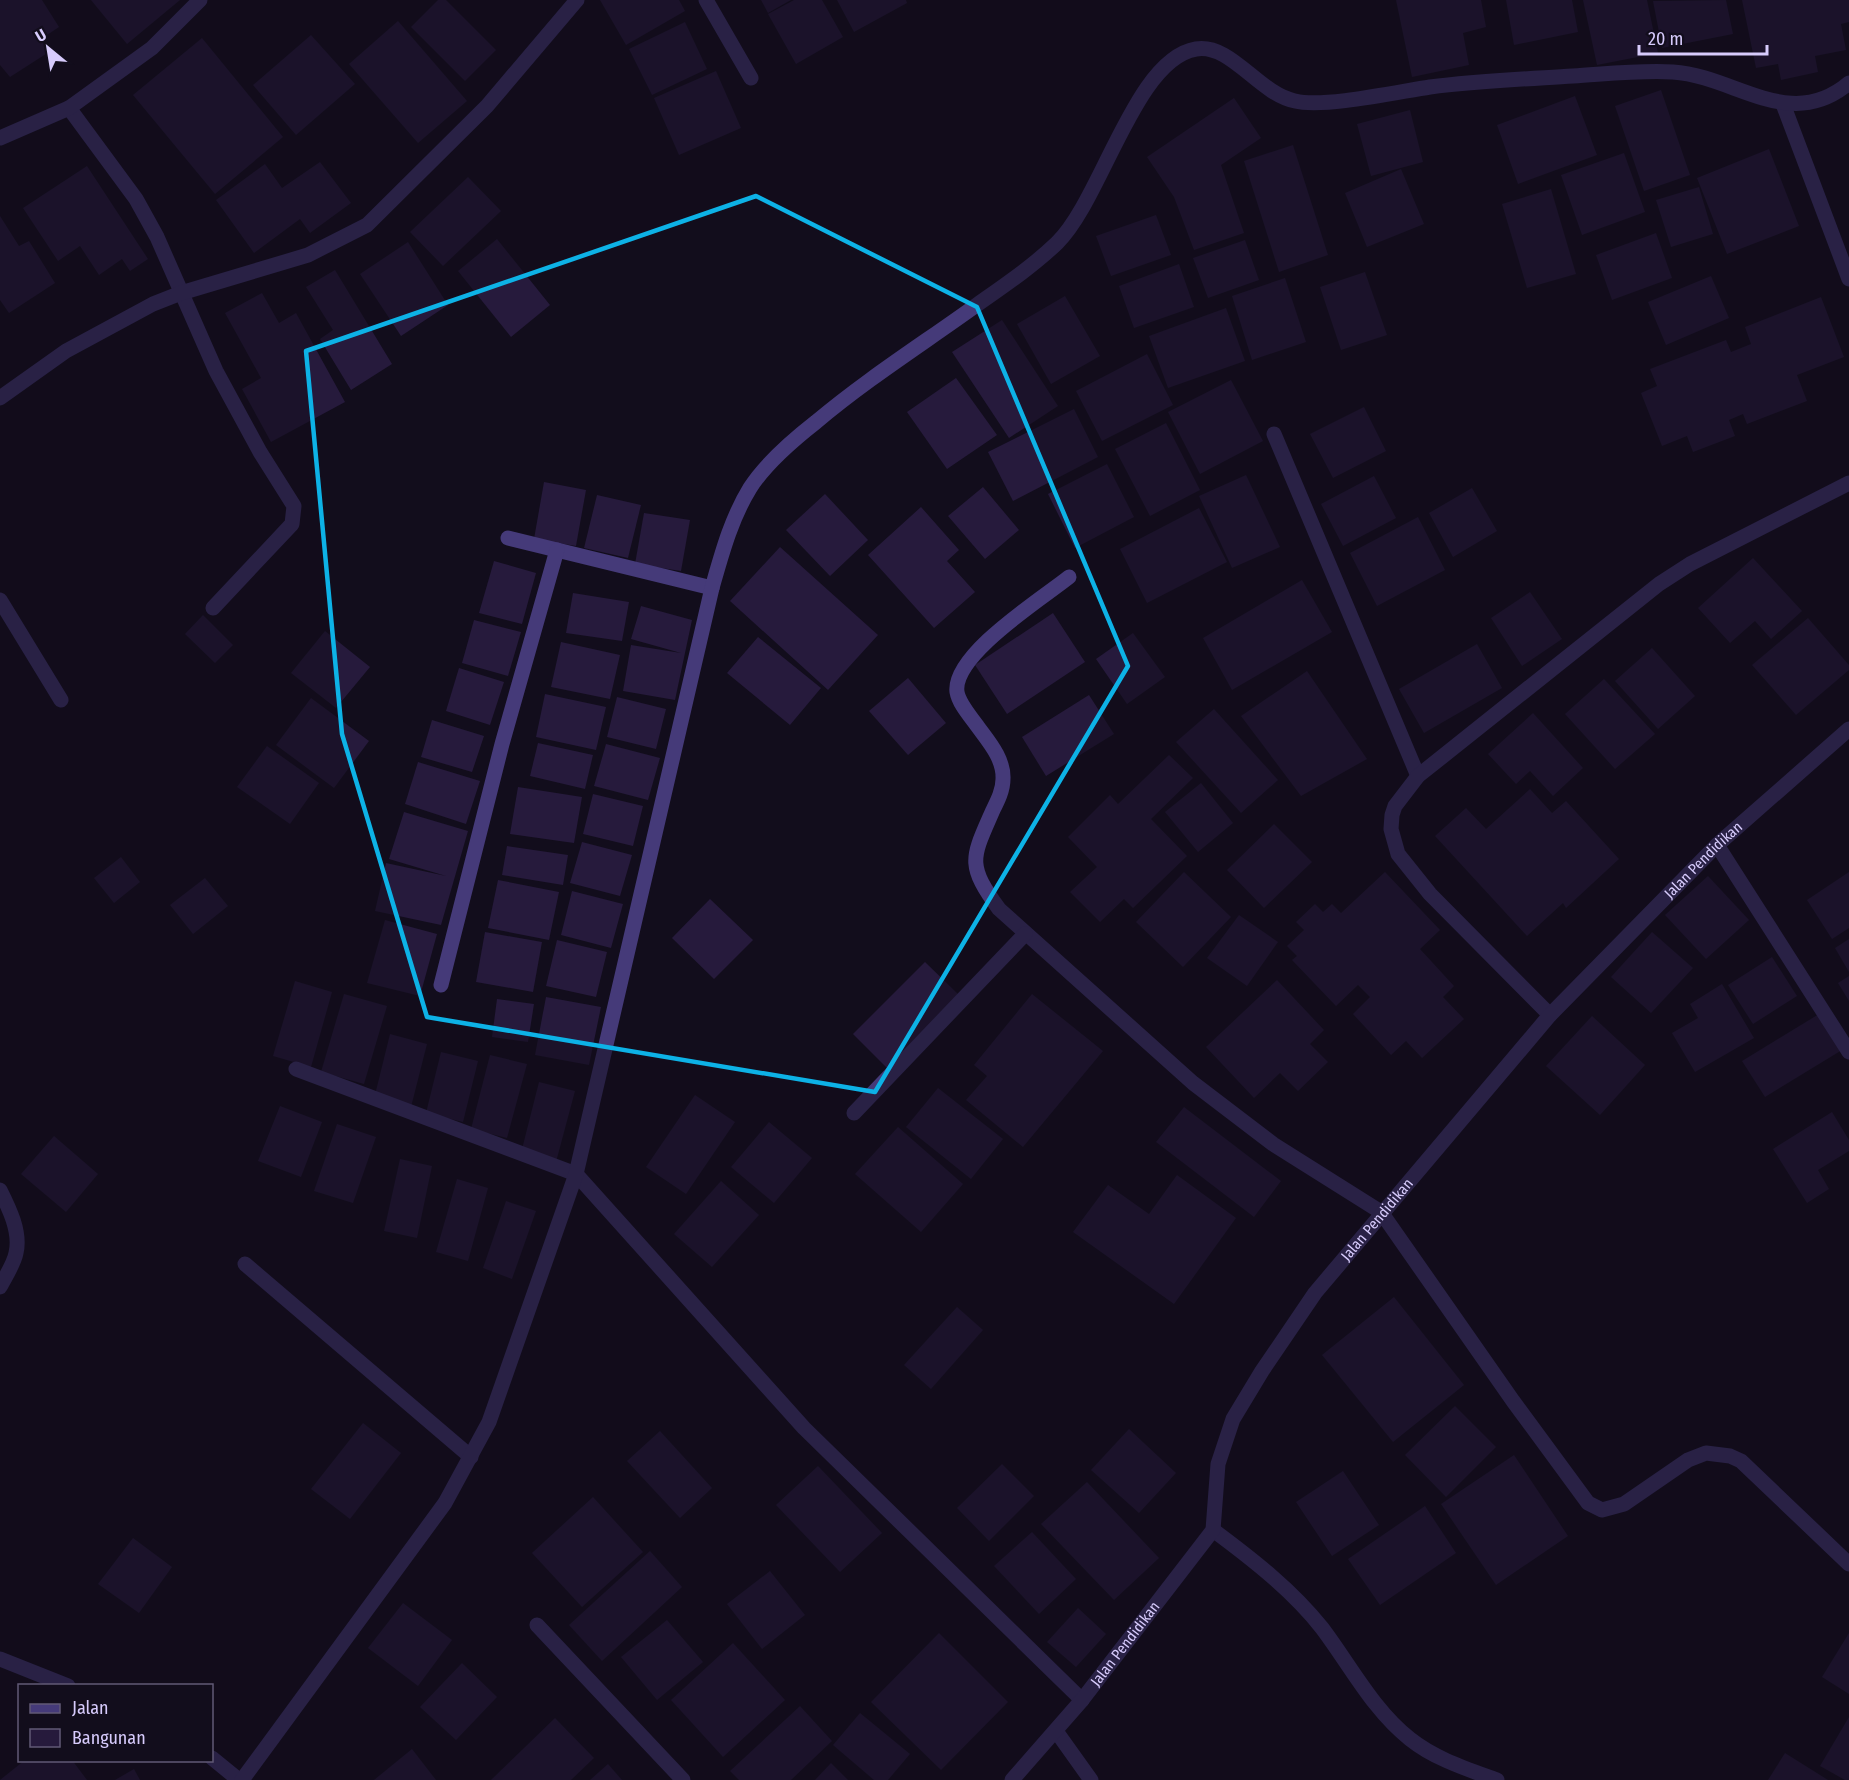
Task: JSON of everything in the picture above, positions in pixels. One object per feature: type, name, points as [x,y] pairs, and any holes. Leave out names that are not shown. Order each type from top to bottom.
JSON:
[{"type":"street","points":[[0,138],[69,108],[152,48],[200,0]]},
{"type":"street","points":[[0,398],[66,351],[153,304],[181,293],[308,255],[367,225],[487,106],[577,0]]},
{"type":"street","points":[[706,0],[751,78]]},
{"type":"street","points":[[213,1759],[241,1780],[446,1503],[489,1422],[509,1371],[576,1174],[712,588],[730,528],[752,485],[793,440],[838,403],[1030,267],[1060,240],[1086,205],[1137,102],[1163,68],[1192,50],[1220,52],[1268,91],[1295,101],[1320,102],[1470,82],[1675,72],[1718,81],[1761,99],[1783,104],[1814,102],[1849,83]]},
{"type":"street","points":[[1783,104],[1849,279]]},
{"type":"street","points":[[69,108],[136,199],[157,237],[216,371],[260,452],[294,506],[295,515],[292,524],[273,547],[213,608]]},
{"type":"street","points":[[1274,434],[1418,776]]},
{"type":"street","points":[[1550,1015],[1430,894],[1398,854],[1391,829],[1395,806],[1418,776],[1659,584],[1690,564],[1849,483]]},
{"type":"street","points":[[508,538],[712,588]]},
{"type":"street","points":[[441,985],[502,744],[557,550]]},
{"type":"street","points":[[1069,577],[971,657],[958,681],[957,692],[961,702],[996,753],[1004,777],[998,799],[978,844],[974,860],[982,887],[999,909],[1193,1083],[1273,1144],[1382,1212],[1513,1401],[1588,1503],[1602,1510],[1624,1504],[1688,1460],[1706,1453],[1730,1456],[1741,1461],[1849,1564]]},
{"type":"street","points":[[0,600],[61,700]]},
{"type":"street","name":"Jalan Pendidikan","points":[[1012,1780],[1082,1700],[1213,1530],[1218,1464],[1233,1419],[1262,1371],[1316,1293],[1550,1015],[1717,845],[1849,729]]},
{"type":"street","points":[[1717,845],[1849,1052]]},
{"type":"street","points":[[854,1113],[1025,934]]},
{"type":"street","points":[[296,1069],[576,1174],[804,1428],[1082,1700]]},
{"type":"street","points":[[0,1190],[10,1212],[16,1236],[16,1253],[0,1287]]},
{"type":"street","points":[[245,1264],[471,1458]]},
{"type":"street","points":[[1213,1530],[1261,1565],[1320,1627],[1373,1701],[1410,1739],[1447,1762],[1497,1780]]},
{"type":"street","points":[[537,1625],[683,1780]]},
{"type":"street","points":[[0,1659],[63,1684]]},
{"type":"street","points":[[1056,1731],[1091,1780]]},
{"type":"highlighted area","points":[[756,196],[977,307],[1128,666],[875,1092],[427,1017],[342,734],[306,351]]},
{"type":"building","points":[[0,0],[42,0],[59,27],[41,39],[49,52],[10,77],[0,65]]},
{"type":"building","points":[[91,0],[180,0],[127,44]]},
{"type":"building","points":[[438,0],[446,0],[496,50],[465,81],[411,27]]},
{"type":"building","points":[[600,0],[679,0],[685,11],[626,45]]},
{"type":"building","points":[[761,0],[791,0],[768,13]]},
{"type":"building","points":[[794,0],[822,0],[843,37],[796,64],[768,14]]},
{"type":"building","points":[[837,0],[906,0],[907,3],[854,32]]},
{"type":"building","points":[[1396,0],[1481,0],[1486,27],[1463,33],[1469,65],[1412,77]]},
{"type":"building","points":[[1506,0],[1572,0],[1578,32],[1514,45]]},
{"type":"building","points":[[1583,0],[1647,0],[1658,53],[1597,65]]},
{"type":"building","points":[[1726,0],[1733,34],[1662,48],[1653,1]]},
{"type":"building","points":[[1742,0],[1849,0],[1849,22],[1841,24],[1846,50],[1815,56],[1818,72],[1781,80],[1778,64],[1756,68]]},
{"type":"building","points":[[398,21],[467,101],[418,143],[349,64]]},
{"type":"building","points":[[685,22],[707,69],[652,95],[629,49]]},
{"type":"building","points":[[311,35],[355,84],[296,135],[253,85]]},
{"type":"building","points":[[202,38],[283,137],[215,194],[133,95]]},
{"type":"building","points":[[716,71],[741,128],[679,155],[654,98]]},
{"type":"building","points":[[1661,90],[1690,175],[1644,191],[1615,106]]},
{"type":"building","points":[[1575,96],[1597,155],[1518,184],[1497,125]]},
{"type":"building","points":[[1234,98],[1261,138],[1221,165],[1244,233],[1194,250],[1174,197],[1147,157]]},
{"type":"building","points":[[1410,110],[1423,162],[1371,176],[1357,124]]},
{"type":"building","points":[[1293,145],[1328,255],[1279,272],[1244,161]]},
{"type":"building","points":[[1769,149],[1799,226],[1727,254],[1697,178]]},
{"type":"building","points":[[1624,153],[1645,212],[1582,235],[1561,175]]},
{"type":"building","points":[[320,162],[351,203],[310,233],[300,219],[254,253],[216,200],[265,164],[282,188]]},
{"type":"building","points":[[87,166],[148,259],[130,271],[122,259],[99,275],[80,246],[58,261],[23,208]]},
{"type":"building","points":[[1401,169],[1424,224],[1367,247],[1345,193]]},
{"type":"building","points":[[468,177],[501,211],[443,266],[410,232]]},
{"type":"building","points":[[1699,187],[1713,234],[1671,247],[1656,200]]},
{"type":"building","points":[[1551,189],[1576,274],[1527,288],[1502,204]]},
{"type":"building","points":[[1156,215],[1171,255],[1111,276],[1096,236]]},
{"type":"building","points":[[0,216],[19,246],[29,241],[55,283],[9,313],[0,300]]},
{"type":"building","points":[[1656,233],[1672,278],[1612,300],[1596,255]]},
{"type":"building","points":[[497,239],[550,305],[511,337],[458,271]]},
{"type":"building","points":[[1245,240],[1259,280],[1208,298],[1193,258]]},
{"type":"building","points":[[408,242],[448,305],[401,336],[360,274]]},
{"type":"building","points":[[1179,264],[1194,307],[1134,328],[1119,286]]},
{"type":"building","points":[[335,270],[392,364],[351,390],[320,339],[333,330],[306,287]]},
{"type":"building","points":[[1365,272],[1387,335],[1341,350],[1320,287]]},
{"type":"building","points":[[1711,276],[1729,318],[1666,345],[1648,302]]},
{"type":"building","points":[[1285,278],[1306,342],[1252,360],[1232,296]]},
{"type":"building","points":[[262,293],[279,323],[296,313],[345,402],[271,442],[242,389],[261,378],[225,313]]},
{"type":"building","points":[[1065,296],[1100,356],[1051,384],[1017,324]]},
{"type":"building","points":[[1821,297],[1844,357],[1797,375],[1807,401],[1747,424],[1743,414],[1729,420],[1735,436],[1693,452],[1687,436],[1662,446],[1641,393],[1657,386],[1650,369],[1726,340],[1731,352],[1751,344],[1745,327]]},
{"type":"building","points":[[1226,308],[1245,361],[1168,388],[1149,336]]},
{"type":"building","points":[[1002,320],[1058,406],[1009,438],[952,352]]},
{"type":"building","points":[[1147,354],[1173,405],[1102,441],[1076,391]]},
{"type":"building","points":[[956,378],[997,435],[947,469],[907,412]]},
{"type":"building","points":[[1231,380],[1263,441],[1200,474],[1168,412]]},
{"type":"building","points":[[1364,407],[1386,451],[1333,478],[1310,434]]},
{"type":"building","points":[[1074,409],[1098,457],[1013,501],[988,452]]},
{"type":"building","points":[[1166,423],[1200,490],[1150,516],[1115,449]]},
{"type":"building","points":[[1107,464],[1134,517],[1075,548],[1048,494]]},
{"type":"building","points":[[1246,475],[1280,547],[1232,568],[1199,496]]},
{"type":"building","points":[[1374,476],[1396,518],[1343,546],[1321,504]]},
{"type":"building","points":[[544,482],[586,490],[576,546],[534,539]]},
{"type":"building","points":[[983,487],[1019,530],[985,559],[948,516]]},
{"type":"building","points":[[1472,488],[1497,531],[1453,557],[1429,513]]},
{"type":"building","points":[[825,494],[868,540],[830,576],[786,530]]},
{"type":"building","points":[[597,495],[641,505],[628,558],[584,548]]},
{"type":"building","points":[[921,507],[959,550],[947,561],[975,592],[934,628],[868,555]]},
{"type":"building","points":[[1199,508],[1227,562],[1147,603],[1120,549]]},
{"type":"building","points":[[644,513],[690,520],[681,571],[635,564]]},
{"type":"building","points":[[1418,517],[1445,570],[1377,606],[1350,553]]},
{"type":"building","points":[[780,547],[878,635],[828,690],[730,601]]},
{"type":"building","points":[[1753,558],[1802,611],[1771,639],[1755,621],[1730,643],[1698,608]]},
{"type":"building","points":[[494,561],[536,573],[522,624],[479,613]]},
{"type":"building","points":[[1302,580],[1332,632],[1232,690],[1203,638]]},
{"type":"building","points":[[1530,592],[1562,639],[1522,666],[1491,618]]},
{"type":"building","points":[[573,593],[629,602],[622,641],[566,633]]},
{"type":"building","points":[[641,606],[692,620],[675,700],[623,691],[631,645],[681,653],[631,639]]},
{"type":"building","points":[[1053,613],[1085,662],[1007,714],[975,665]]},
{"type":"building","points":[[203,615],[233,645],[215,663],[185,634]]},
{"type":"building","points":[[1808,618],[1849,665],[1849,670],[1796,715],[1752,665]]},
{"type":"building","points":[[474,620],[521,632],[508,676],[462,663]]},
{"type":"building","points":[[325,631],[370,667],[336,708],[291,673]]},
{"type":"building","points":[[1133,633],[1165,677],[1127,704],[1096,659]]},
{"type":"building","points":[[758,637],[821,688],[790,725],[727,673]]},
{"type":"building","points":[[561,642],[620,655],[610,699],[551,687]]},
{"type":"building","points":[[1477,644],[1502,688],[1424,733],[1399,689]]},
{"type":"building","points":[[1652,648],[1695,696],[1658,729],[1615,681]]},
{"type":"building","points":[[459,668],[504,682],[490,725],[446,711]]},
{"type":"building","points":[[1307,671],[1367,759],[1301,796],[1241,716]]},
{"type":"building","points":[[908,678],[946,723],[908,755],[869,711]]},
{"type":"building","points":[[1604,679],[1655,734],[1615,769],[1565,714]]},
{"type":"building","points":[[545,694],[606,707],[596,750],[536,737]]},
{"type":"building","points":[[1089,695],[1114,734],[1046,776],[1022,737]]},
{"type":"building","points":[[617,697],[666,709],[656,749],[607,737]]},
{"type":"building","points":[[311,698],[369,741],[334,788],[276,745]]},
{"type":"building","points":[[1214,709],[1278,780],[1241,813],[1176,742]]},
{"type":"building","points":[[1533,713],[1583,768],[1553,796],[1530,771],[1516,784],[1488,754]]},
{"type":"building","points":[[432,720],[484,736],[472,772],[421,757]]},
{"type":"building","points":[[538,743],[593,755],[585,789],[530,776]]},
{"type":"building","points":[[606,744],[660,758],[648,800],[594,786]]},
{"type":"building","points":[[267,746],[319,783],[290,824],[237,787]]},
{"type":"building","points":[[1169,755],[1193,778],[1151,819],[1187,856],[1133,908],[1124,899],[1100,922],[1070,892],[1097,867],[1068,837],[1110,795],[1118,804]]},
{"type":"building","points":[[418,762],[480,781],[466,824],[405,804]]},
{"type":"building","points":[[1201,783],[1233,823],[1198,852],[1165,812]]},
{"type":"building","points":[[518,787],[582,797],[574,843],[510,834]]},
{"type":"building","points":[[1530,789],[1552,813],[1566,801],[1619,859],[1566,908],[1563,903],[1527,936],[1435,836],[1466,808],[1486,829]]},
{"type":"building","points":[[593,794],[643,806],[633,846],[583,834]]},
{"type":"building","points":[[404,812],[468,831],[441,925],[375,911],[386,863],[446,876],[389,859]]},
{"type":"building","points":[[1274,824],[1312,862],[1264,908],[1227,870]]},
{"type":"building","points":[[582,842],[632,855],[620,896],[570,883]]},
{"type":"building","points":[[507,846],[568,855],[563,885],[502,875]]},
{"type":"building","points":[[121,857],[140,882],[114,903],[94,878]]},
{"type":"building","points":[[1184,872],[1231,917],[1183,967],[1136,922]]},
{"type":"building","points":[[1385,872],[1440,930],[1420,949],[1454,986],[1443,997],[1464,1019],[1422,1058],[1406,1041],[1391,1055],[1353,1014],[1370,997],[1358,985],[1336,1006],[1292,960],[1297,956],[1287,946],[1304,930],[1296,922],[1315,904],[1323,912],[1332,904],[1341,913]]},
{"type":"building","points":[[1849,872],[1849,928],[1832,939],[1807,900]]},
{"type":"building","points":[[1708,876],[1749,920],[1706,959],[1665,915]]},
{"type":"building","points":[[205,878],[228,906],[193,934],[170,905]]},
{"type":"building","points":[[498,880],[559,892],[549,940],[488,928]]},
{"type":"building","points":[[572,891],[623,904],[611,948],[561,935]]},
{"type":"building","points":[[710,899],[753,940],[714,979],[672,938]]},
{"type":"building","points":[[1239,915],[1278,942],[1247,986],[1207,958]]},
{"type":"building","points":[[385,920],[437,934],[420,996],[367,983]]},
{"type":"building","points":[[485,932],[542,942],[533,992],[476,982]]},
{"type":"building","points":[[1652,932],[1693,968],[1651,1013],[1611,977]]},
{"type":"building","points":[[1849,939],[1849,972],[1835,948]]},
{"type":"building","points":[[557,940],[607,952],[596,997],[546,986]]},
{"type":"building","points":[[1772,957],[1797,996],[1753,1024],[1728,985]]},
{"type":"building","points":[[925,962],[960,996],[888,1069],[853,1034]]},
{"type":"building","points":[[1849,976],[1849,1001],[1838,983]]},
{"type":"building","points":[[1277,980],[1324,1030],[1310,1044],[1328,1062],[1298,1091],[1280,1073],[1254,1098],[1206,1047]]},
{"type":"building","points":[[295,981],[332,992],[311,1067],[273,1056]]},
{"type":"building","points":[[1722,984],[1754,1038],[1695,1072],[1672,1033],[1698,1018],[1690,1004]]},
{"type":"building","points":[[344,994],[387,1006],[364,1084],[321,1072]]},
{"type":"building","points":[[1032,994],[1103,1051],[1023,1147],[966,1100],[987,1076],[974,1065]]},
{"type":"building","points":[[546,997],[601,1007],[589,1065],[535,1055]]},
{"type":"building","points":[[497,999],[534,1004],[528,1042],[492,1037]]},
{"type":"building","points":[[1819,1014],[1842,1050],[1765,1097],[1742,1061]]},
{"type":"building","points":[[1592,1016],[1645,1065],[1600,1115],[1546,1066]]},
{"type":"building","points":[[390,1034],[427,1044],[411,1107],[374,1099]]},
{"type":"building","points":[[441,1052],[478,1061],[463,1122],[426,1113]]},
{"type":"building","points":[[490,1055],[527,1064],[507,1138],[471,1129]]},
{"type":"building","points":[[539,1082],[575,1091],[556,1162],[521,1153]]},
{"type":"building","points":[[938,1088],[1003,1139],[971,1179],[906,1127]]},
{"type":"building","points":[[695,1095],[735,1122],[686,1194],[646,1167]]},
{"type":"building","points":[[280,1106],[322,1122],[301,1177],[258,1161]]},
{"type":"building","points":[[1184,1107],[1281,1181],[1254,1217],[1156,1142]]},
{"type":"building","points":[[1832,1112],[1849,1140],[1849,1151],[1818,1170],[1829,1189],[1807,1203],[1773,1149]]},
{"type":"building","points":[[769,1122],[812,1158],[774,1203],[731,1167]]},
{"type":"building","points":[[337,1124],[376,1137],[353,1203],[314,1191]]},
{"type":"building","points":[[898,1127],[963,1184],[921,1232],[855,1174]]},
{"type":"building","points":[[54,1136],[98,1174],[66,1212],[21,1174]]},
{"type":"building","points":[[400,1159],[432,1166],[417,1238],[384,1231]]},
{"type":"building","points":[[1177,1175],[1236,1218],[1174,1304],[1073,1232],[1108,1185],[1149,1214]]},
{"type":"building","points":[[457,1179],[488,1188],[468,1261],[436,1252]]},
{"type":"building","points":[[721,1181],[759,1215],[712,1267],[674,1234]]},
{"type":"building","points":[[506,1201],[536,1211],[512,1279],[483,1268]]},
{"type":"building","points":[[1394,1297],[1464,1385],[1393,1442],[1322,1355]]},
{"type":"building","points":[[957,1307],[983,1330],[931,1389],[904,1365]]},
{"type":"building","points":[[1455,1406],[1496,1447],[1446,1497],[1405,1455]]},
{"type":"building","points":[[363,1423],[401,1453],[350,1519],[311,1489]]},
{"type":"building","points":[[1129,1429],[1176,1473],[1139,1513],[1091,1470]]},
{"type":"building","points":[[660,1431],[712,1488],[680,1518],[627,1461]]},
{"type":"building","points":[[1514,1455],[1568,1536],[1496,1585],[1441,1504]]},
{"type":"building","points":[[1002,1464],[1034,1496],[989,1541],[957,1508]]},
{"type":"building","points":[[818,1466],[882,1533],[840,1572],[776,1505]]},
{"type":"building","points":[[1343,1471],[1379,1525],[1332,1556],[1296,1502]]},
{"type":"building","points":[[1087,1482],[1159,1558],[1114,1600],[1041,1524]]},
{"type":"building","points":[[593,1497],[643,1552],[582,1607],[532,1553]]},
{"type":"building","points":[[1425,1506],[1456,1553],[1380,1605],[1348,1559]]},
{"type":"building","points":[[1032,1532],[1076,1579],[1039,1614],[994,1566]]},
{"type":"building","points":[[133,1538],[172,1567],[139,1613],[98,1584]]},
{"type":"building","points":[[650,1551],[682,1587],[602,1661],[569,1625]]},
{"type":"building","points":[[770,1571],[805,1615],[762,1649],[727,1604]]},
{"type":"building","points":[[403,1603],[452,1640],[418,1686],[368,1648]]},
{"type":"building","points":[[1078,1608],[1106,1634],[1076,1667],[1047,1642]]},
{"type":"building","points":[[667,1620],[703,1662],[657,1700],[621,1657]]},
{"type":"building","points":[[939,1633],[1008,1702],[941,1770],[871,1702]]},
{"type":"building","points":[[1849,1633],[1849,1694],[1822,1677]]},
{"type":"building","points":[[733,1643],[785,1700],[723,1757],[671,1700]]},
{"type":"building","points":[[462,1663],[497,1697],[456,1740],[420,1707]]},
{"type":"building","points":[[800,1706],[832,1741],[791,1780],[739,1780],[730,1771]]},
{"type":"building","points":[[860,1713],[910,1754],[888,1780],[874,1780],[833,1745]]},
{"type":"building","points":[[1849,1717],[1849,1780],[1845,1780],[1820,1766]]},
{"type":"building","points":[[555,1718],[594,1758],[571,1780],[491,1780]]},
{"type":"building","points":[[412,1749],[436,1780],[374,1780]]},
{"type":"building","points":[[1785,1753],[1828,1780],[1768,1780]]},
{"type":"building","points":[[22,1762],[74,1762],[87,1780],[0,1780]]},
{"type":"building","points":[[831,1763],[848,1780],[815,1780]]},
{"type":"building","points":[[608,1764],[622,1780],[590,1780]]},
{"type":"building","points":[[134,1769],[140,1780],[115,1780]]}]
